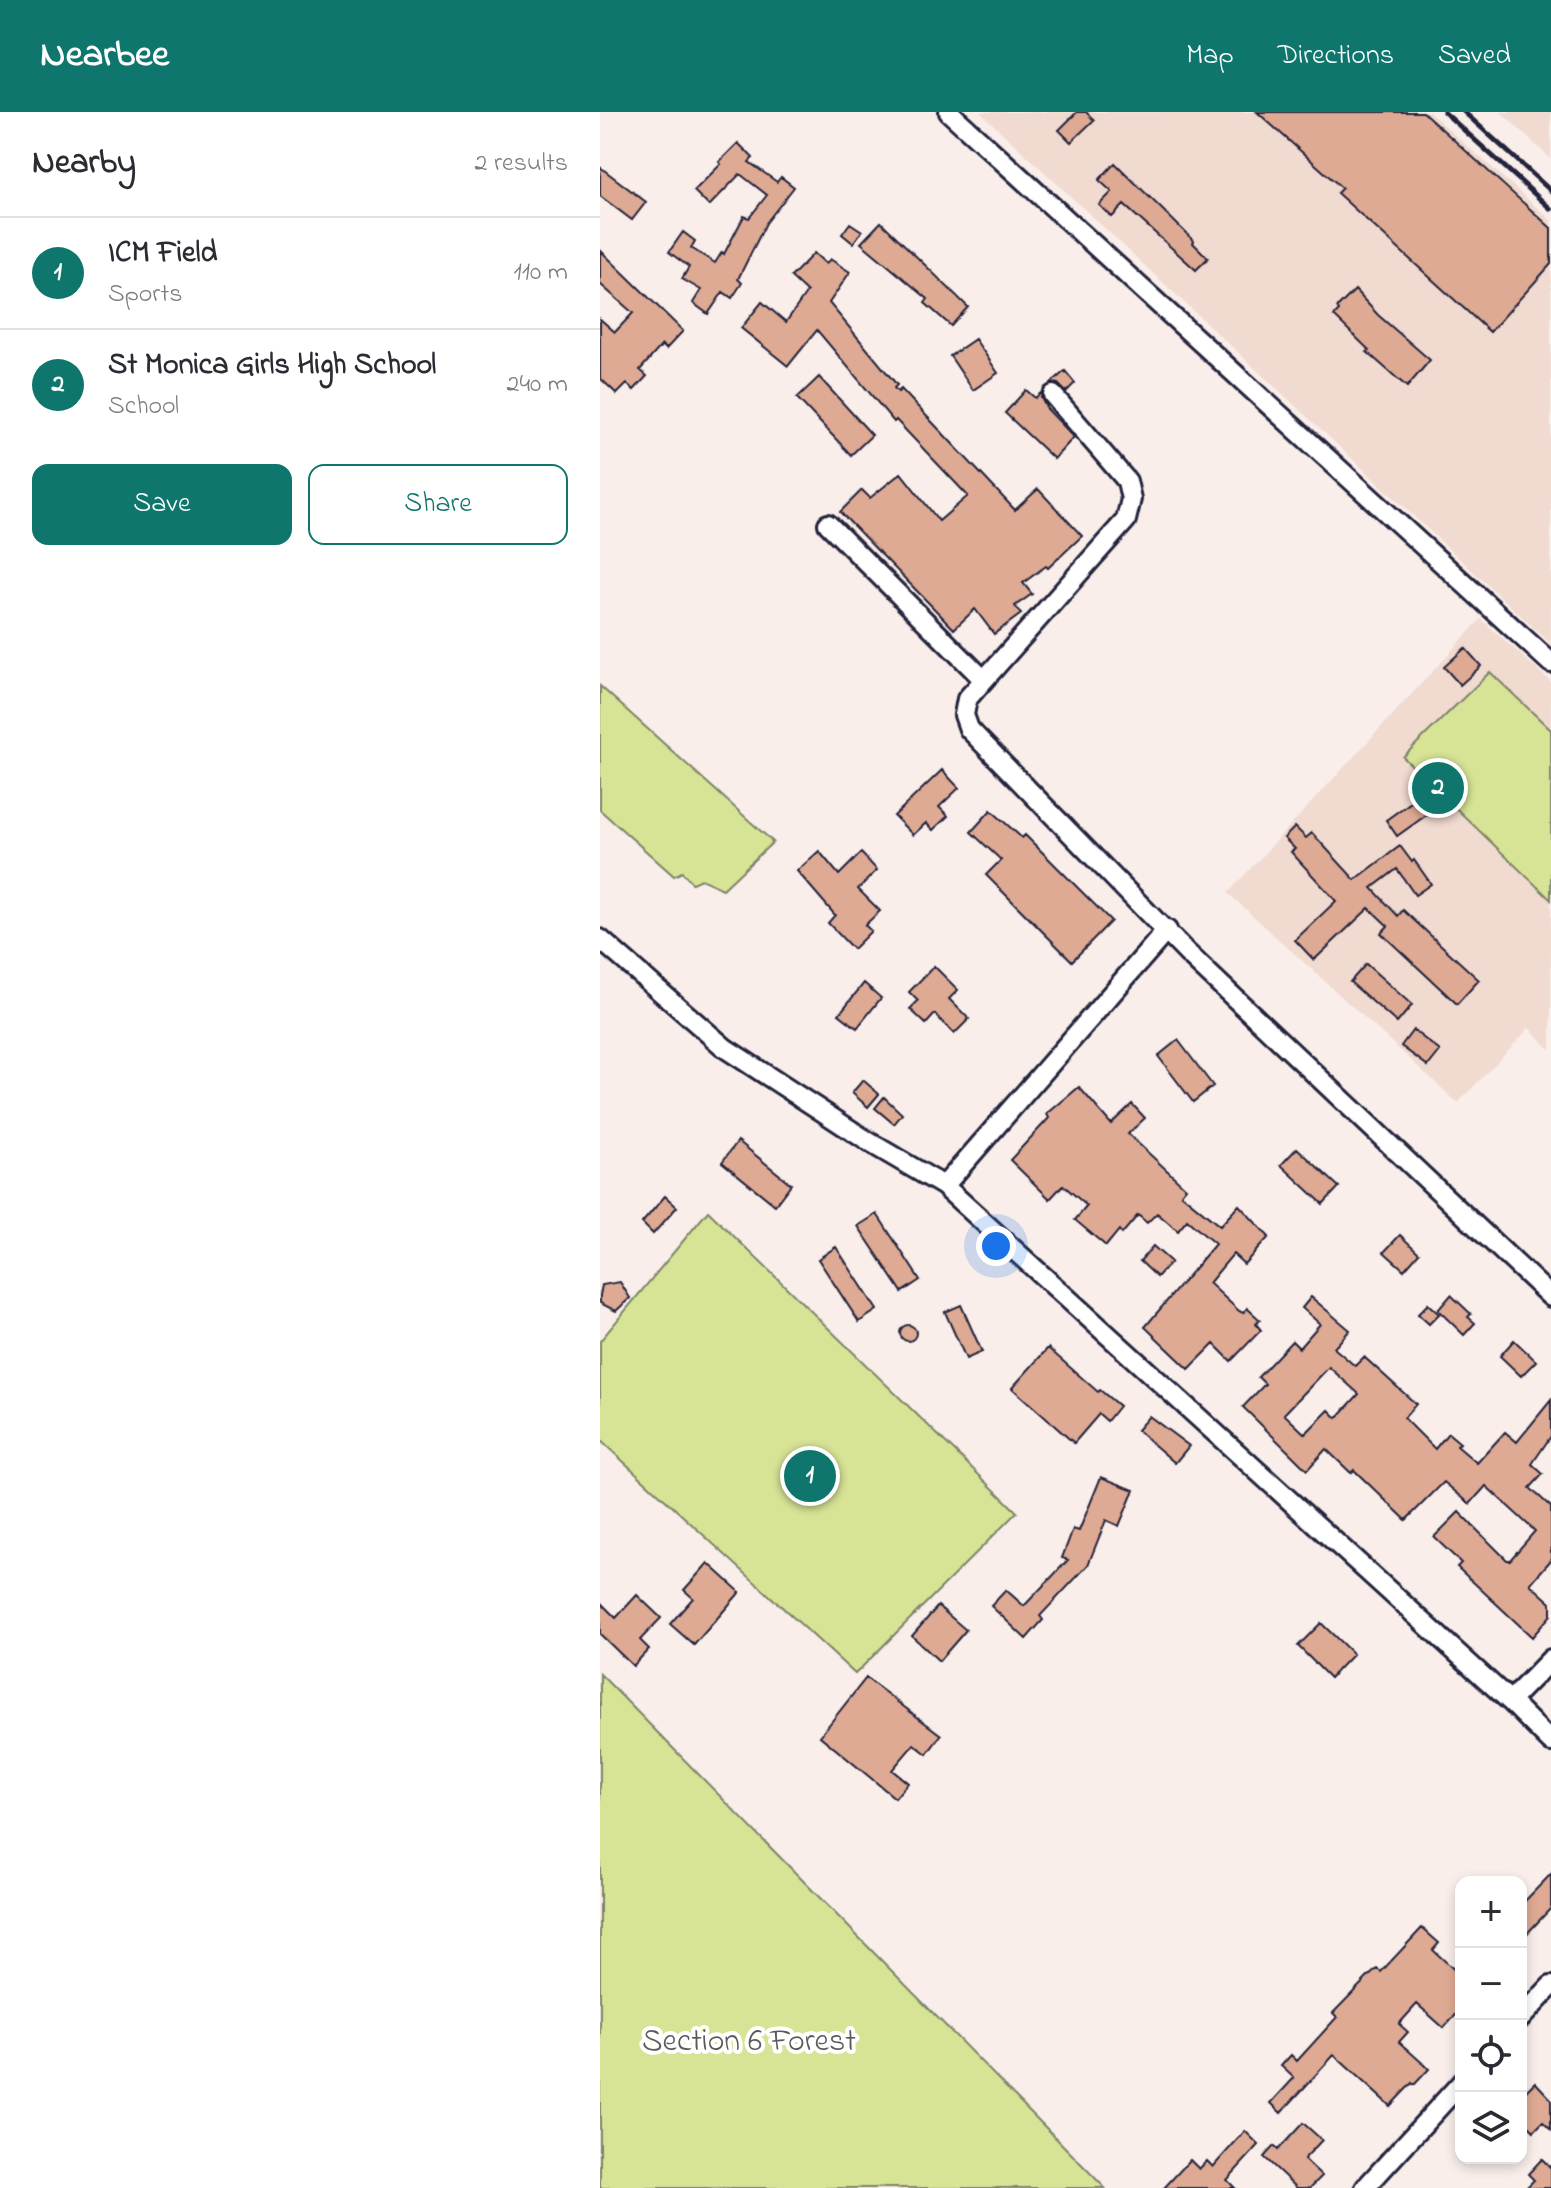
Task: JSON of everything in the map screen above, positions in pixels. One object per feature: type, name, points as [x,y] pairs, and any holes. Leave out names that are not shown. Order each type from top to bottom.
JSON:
[{"type":"street","points":[[949,112],[1551,663]]},
{"type":"street","points":[[1053,395],[1127,481],[1131,499],[1126,520],[967,699],[964,715],[969,729],[1167,930],[1551,1297]]},
{"type":"street","points":[[828,524],[984,680]]},
{"type":"street","points":[[944,1186],[1167,930]]},
{"type":"street","points":[[600,939],[725,1048],[869,1142],[944,1186],[1510,1701],[1551,1742]]},
{"type":"street","points":[[1510,1701],[1551,1659]]},
{"type":"street","points":[[1527,2012],[1551,1986]]},
{"type":"street","points":[[1365,2188],[1455,2090]]},
{"type":"shaded area","points":[[980,112],[1429,112],[1551,220],[1551,644]]},
{"type":"shaded area","points":[[1501,112],[1551,112],[1551,159]]},
{"type":"shaded area","points":[[1481,619],[1551,682],[1551,1050],[1529,1028],[1458,1103],[1228,893]]},
{"type":"green space","points":[[1490,672],[1551,730],[1551,900],[1403,757]]},
{"type":"green space","points":[[600,686],[773,842],[723,889],[701,879],[692,883],[682,872],[674,876],[600,810]]},
{"type":"green space","points":[[708,1211],[1017,1512],[855,1674],[600,1440],[600,1341]]},
{"type":"green space","name":"Section 6 Forest","points":[[600,1674],[1105,2188],[600,2188]]},
{"type":"building","points":[[1077,112],[1086,112],[1094,120],[1071,142],[1059,130]]},
{"type":"building","points":[[1257,112],[1423,112],[1551,228],[1551,264],[1490,332],[1337,193],[1342,188]]},
{"type":"building","points":[[738,143],[753,158],[749,162],[777,182],[781,177],[794,187],[766,223],[738,279],[742,283],[732,298],[723,292],[708,314],[693,303],[701,290],[682,279],[689,267],[669,252],[683,232],[695,241],[691,248],[715,263],[722,252],[724,254],[744,216],[749,218],[767,195],[740,174],[709,206],[694,191]]},
{"type":"building","points":[[1115,163],[1208,258],[1196,270],[1124,205],[1112,217],[1099,205],[1112,192],[1099,180]]},
{"type":"building","points":[[600,167],[646,202],[632,220],[600,196]]},
{"type":"building","points":[[881,222],[968,307],[951,326],[925,303],[928,299],[861,243]]},
{"type":"building","points":[[850,223],[862,231],[853,243],[842,234]]},
{"type":"building","points":[[600,250],[683,331],[666,349],[662,345],[640,370],[647,376],[634,390],[627,384],[617,394],[600,378],[600,319],[615,332],[633,313],[600,284]]},
{"type":"building","points":[[814,253],[826,264],[830,259],[850,272],[829,303],[897,385],[894,388],[898,392],[901,389],[1015,510],[1038,489],[1082,536],[1048,568],[1046,566],[1023,583],[1032,594],[1015,606],[1021,614],[994,634],[975,609],[954,629],[840,512],[862,490],[870,498],[901,473],[939,521],[968,496],[896,420],[894,422],[817,330],[788,366],[741,328],[762,302],[786,322],[807,292],[791,277]]},
{"type":"building","points":[[1355,290],[1378,315],[1430,360],[1407,387],[1367,352],[1369,350],[1334,316],[1339,311],[1337,308]]},
{"type":"building","points":[[975,339],[998,373],[973,390],[950,356]]},
{"type":"building","points":[[1065,371],[1075,383],[1066,392],[1058,384],[1051,383]]},
{"type":"building","points":[[819,377],[872,435],[851,455],[797,398]]},
{"type":"building","points":[[1026,390],[1035,398],[1042,392],[1041,398],[1047,409],[1074,437],[1054,459],[1005,413]]},
{"type":"building","points":[[1465,648],[1481,666],[1460,685],[1444,667]]},
{"type":"building","points":[[942,770],[959,788],[939,807],[948,816],[933,830],[926,823],[913,835],[894,816]]},
{"type":"building","points":[[1421,795],[1432,811],[1397,836],[1386,820]]},
{"type":"building","points":[[991,810],[1022,838],[1025,835],[1111,921],[1072,961],[986,875],[1001,860],[971,832]]},
{"type":"building","points":[[1295,827],[1306,838],[1312,833],[1355,880],[1400,846],[1412,862],[1414,860],[1431,884],[1415,895],[1397,869],[1372,888],[1398,916],[1403,910],[1479,980],[1457,1004],[1381,933],[1388,926],[1369,908],[1314,960],[1295,940],[1336,901],[1291,852],[1295,849],[1284,838]]},
{"type":"building","points":[[819,851],[839,875],[861,853],[877,870],[858,889],[880,911],[865,925],[871,931],[853,949],[828,923],[835,915],[797,871]]},
{"type":"building","points":[[1366,964],[1412,1005],[1397,1023],[1350,982]]},
{"type":"building","points":[[934,966],[958,990],[949,999],[969,1019],[954,1034],[935,1014],[926,1024],[910,1009],[918,1001],[909,992]]},
{"type":"building","points":[[864,983],[881,998],[857,1028],[839,1014]]},
{"type":"building","points":[[1413,1030],[1440,1051],[1428,1066],[1401,1046]]},
{"type":"building","points":[[1178,1040],[1213,1086],[1193,1102],[1158,1056]]},
{"type":"building","points":[[863,1080],[879,1094],[868,1107],[852,1093]]},
{"type":"building","points":[[1079,1087],[1111,1124],[1132,1104],[1145,1118],[1128,1134],[1186,1188],[1181,1194],[1220,1226],[1239,1205],[1269,1237],[1244,1264],[1233,1254],[1209,1283],[1239,1311],[1243,1313],[1247,1308],[1260,1320],[1256,1324],[1261,1330],[1231,1361],[1214,1344],[1189,1369],[1145,1327],[1215,1244],[1187,1220],[1178,1231],[1157,1213],[1147,1223],[1138,1215],[1122,1234],[1119,1230],[1106,1246],[1075,1220],[1087,1206],[1063,1185],[1050,1199],[1010,1160],[1049,1118],[1047,1114]]},
{"type":"building","points":[[884,1097],[902,1114],[894,1124],[875,1108]]},
{"type":"building","points":[[738,1141],[791,1184],[775,1205],[722,1162]]},
{"type":"building","points":[[1297,1148],[1339,1187],[1323,1204],[1281,1165]]},
{"type":"building","points":[[665,1196],[677,1207],[653,1234],[642,1223]]},
{"type":"building","points":[[877,1214],[920,1280],[902,1292],[858,1226]]},
{"type":"building","points":[[1400,1235],[1419,1253],[1404,1270],[1384,1252]]},
{"type":"building","points":[[1153,1246],[1171,1262],[1157,1277],[1140,1261]]},
{"type":"building","points":[[836,1247],[877,1310],[859,1322],[818,1259]]},
{"type":"building","points":[[620,1282],[630,1298],[616,1311],[600,1303],[600,1295],[602,1285]]},
{"type":"building","points":[[1451,1295],[1471,1314],[1468,1317],[1475,1323],[1464,1335],[1438,1310]]},
{"type":"building","points":[[1311,1297],[1350,1330],[1334,1348],[1355,1366],[1364,1357],[1416,1404],[1404,1418],[1435,1449],[1448,1433],[1460,1443],[1457,1446],[1477,1463],[1505,1432],[1517,1442],[1551,1400],[1551,1436],[1532,1464],[1543,1474],[1530,1488],[1551,1507],[1551,1560],[1530,1584],[1551,1603],[1551,1615],[1532,1637],[1457,1567],[1461,1563],[1434,1537],[1459,1512],[1510,1560],[1535,1531],[1486,1486],[1470,1504],[1444,1482],[1406,1520],[1354,1470],[1351,1473],[1326,1449],[1307,1470],[1243,1407],[1265,1384],[1258,1377],[1292,1341],[1299,1348],[1320,1324],[1302,1308]],"holes":[[[1329,1367],[1359,1394],[1337,1418],[1329,1410],[1305,1434],[1284,1414]]]},
{"type":"building","points":[[1428,1304],[1439,1314],[1429,1324],[1418,1314]]},
{"type":"building","points":[[961,1305],[982,1352],[966,1359],[945,1312]]},
{"type":"building","points":[[908,1325],[914,1327],[914,1339],[908,1341],[902,1339],[900,1333],[902,1327]]},
{"type":"building","points":[[1514,1340],[1536,1361],[1521,1376],[1500,1356]]},
{"type":"building","points":[[1048,1348],[1098,1392],[1100,1390],[1119,1406],[1107,1421],[1099,1414],[1074,1443],[1012,1388]]},
{"type":"building","points":[[1149,1416],[1189,1446],[1175,1463],[1137,1430]]},
{"type":"building","points":[[1101,1477],[1134,1490],[1119,1526],[1106,1520],[1088,1565],[1040,1616],[1043,1620],[1026,1639],[991,1606],[1006,1590],[1024,1606],[1068,1560],[1062,1558],[1073,1529],[1079,1531]]},
{"type":"building","points":[[708,1563],[740,1592],[694,1645],[670,1624],[693,1598],[684,1590]]},
{"type":"building","points":[[637,1595],[661,1618],[640,1640],[649,1649],[633,1666],[600,1634],[600,1602],[616,1618]]},
{"type":"building","points":[[938,1606],[966,1630],[939,1661],[912,1636]]},
{"type":"building","points":[[1321,1623],[1353,1654],[1330,1678],[1298,1646]]},
{"type":"building","points":[[866,1678],[941,1735],[927,1754],[914,1744],[892,1770],[908,1783],[895,1798],[820,1736]]},
{"type":"building","points":[[1551,1874],[1551,1908],[1527,1934],[1527,1899]]},
{"type":"building","points":[[1422,1928],[1439,1943],[1433,1950],[1455,1970],[1455,2016],[1444,2028],[1417,2004],[1399,2024],[1408,2032],[1399,2042],[1429,2069],[1390,2106],[1334,2055],[1281,2113],[1271,2103],[1294,2078],[1281,2066],[1291,2055],[1297,2061],[1337,2017],[1333,2013],[1377,1969],[1381,1972]]},
{"type":"building","points":[[1535,2082],[1551,2099],[1551,2130],[1543,2122],[1534,2131],[1527,2124],[1527,2090]]},
{"type":"building","points":[[1303,2123],[1322,2140],[1304,2159],[1322,2176],[1310,2188],[1297,2188],[1264,2157],[1274,2146],[1278,2150]]},
{"type":"building","points":[[1245,2131],[1259,2145],[1227,2180],[1235,2188],[1164,2188],[1190,2160],[1199,2169],[1207,2161],[1213,2167]]},
{"type":"building","points":[[1542,2159],[1551,2168],[1551,2188],[1526,2188],[1534,2180],[1528,2174]]},
{"type":"railway","points":[[1444,112],[1551,209]]},
{"type":"railway","points":[[1464,112],[1551,191]]},
{"type":"place","name":"St Monica Girls High School","points":[[1438,788]]},
{"type":"place","name":"ICM Field","points":[[810,1476]]}]
